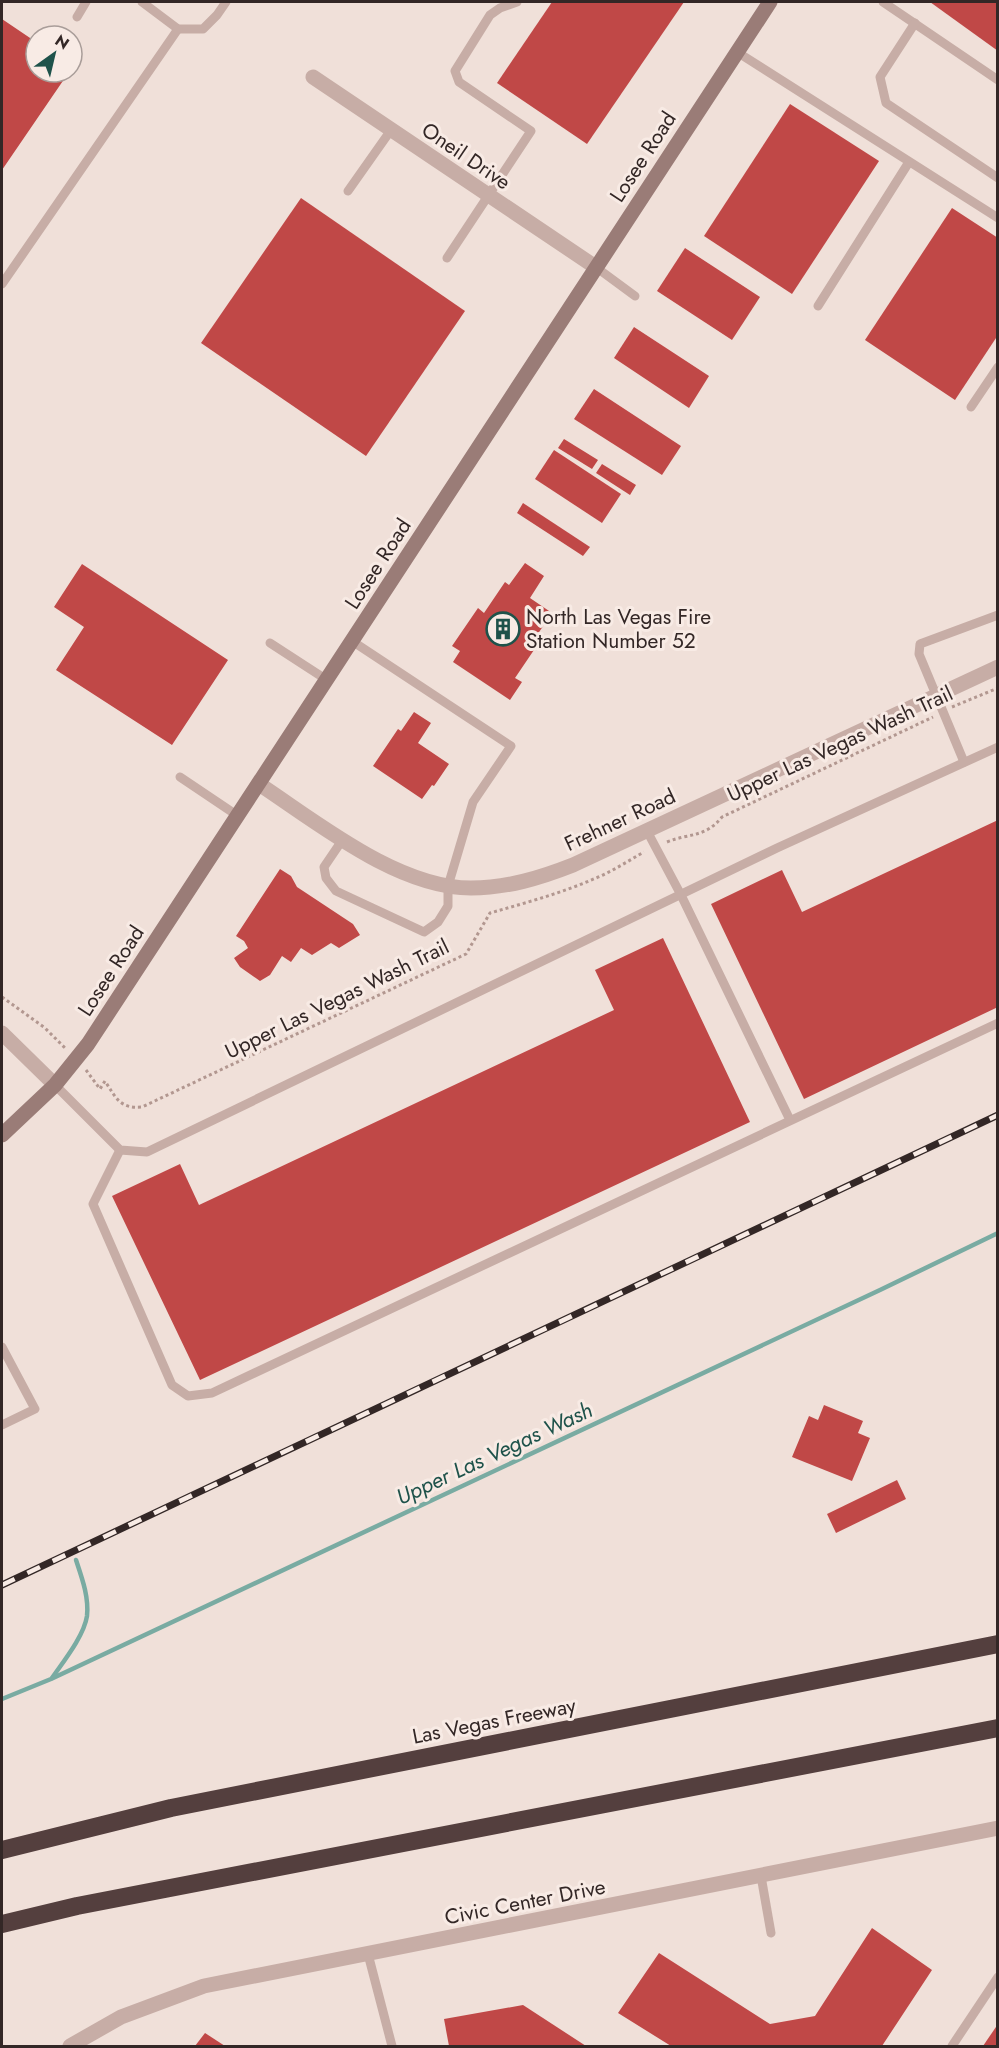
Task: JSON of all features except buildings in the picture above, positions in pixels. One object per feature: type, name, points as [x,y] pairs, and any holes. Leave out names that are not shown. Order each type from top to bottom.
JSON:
[{"type":"highway","name":"Las Vegas Freeway","points":[[2,1850],[183,1805],[998,1644]]},
{"type":"highway","points":[[2,1924],[77,1906],[998,1728]]},
{"type":"main road","name":"Losee Road","points":[[2,1135],[77,1060],[770,2]]},
{"type":"street","name":"Oneil Drive","points":[[313,77],[597,268]]},
{"type":"street","name":"Frehner Road","points":[[259,784],[343,839],[403,873],[448,886],[491,887],[514,884],[539,878],[573,865],[998,667]]},
{"type":"street","points":[[2,1033],[55,1084]]},
{"type":"street","name":"Civic Center Drive","points":[[70,2046],[121,2017],[204,1986],[998,1828]]},
{"type":"lane","points":[[76,17],[86,2]]},
{"type":"lane","points":[[142,2],[178,29],[203,29],[226,2]]},
{"type":"lane","points":[[447,258],[531,131],[459,82],[455,71],[490,15],[500,8],[517,2]]},
{"type":"lane","points":[[883,2],[998,80]]},
{"type":"lane","points":[[915,23],[880,77],[886,103],[998,178]]},
{"type":"lane","points":[[2,284],[178,29]]},
{"type":"lane","points":[[737,52],[998,218]]},
{"type":"lane","points":[[348,191],[391,130]]},
{"type":"lane","points":[[818,306],[909,162]]},
{"type":"lane","points":[[597,268],[635,296]]},
{"type":"lane","points":[[971,407],[998,367]]},
{"type":"lane","points":[[964,762],[919,654],[920,644],[998,615]]},
{"type":"lane","points":[[343,839],[324,867],[326,878],[336,891],[424,932],[438,922],[448,906],[448,886],[473,802],[511,747],[352,641]]},
{"type":"lane","points":[[270,644],[327,680]]},
{"type":"lane","points":[[55,1084],[120,1150],[147,1152],[681,895],[998,747]]},
{"type":"lane","points":[[180,777],[238,816]]},
{"type":"lane","points":[[647,831],[681,895],[790,1120]]},
{"type":"lane","points":[[120,1150],[93,1204],[172,1385],[188,1396],[212,1393],[998,1023]]},
{"type":"lane","points":[[2,1347],[35,1409],[2,1425]]},
{"type":"lane","points":[[761,1876],[771,1933]]},
{"type":"lane","points":[[368,1954],[392,2046]]},
{"type":"lane","points":[[952,2046],[998,1977]]},
{"type":"path","name":"Upper Las Vegas Wash Trail","points":[[2,997],[45,1028],[77,1060],[100,1089],[105,1081],[124,1105],[131,1108],[142,1107],[466,954],[490,913],[595,879],[655,846],[680,837],[703,833],[716,825],[722,817],[943,711],[998,688]]},
{"type":"waterway","name":"Upper Las Vegas Wash","points":[[2,1699],[51,1679],[998,1233]]},
{"type":"waterway","points":[[52,1678],[78,1640],[87,1616],[86,1595],[76,1560]]},
{"type":"railway","points":[[2,1585],[998,1115]]},
{"type":"place","name":"North Las Vegas Fire Station Number 52","points":[[503,629]]}]
